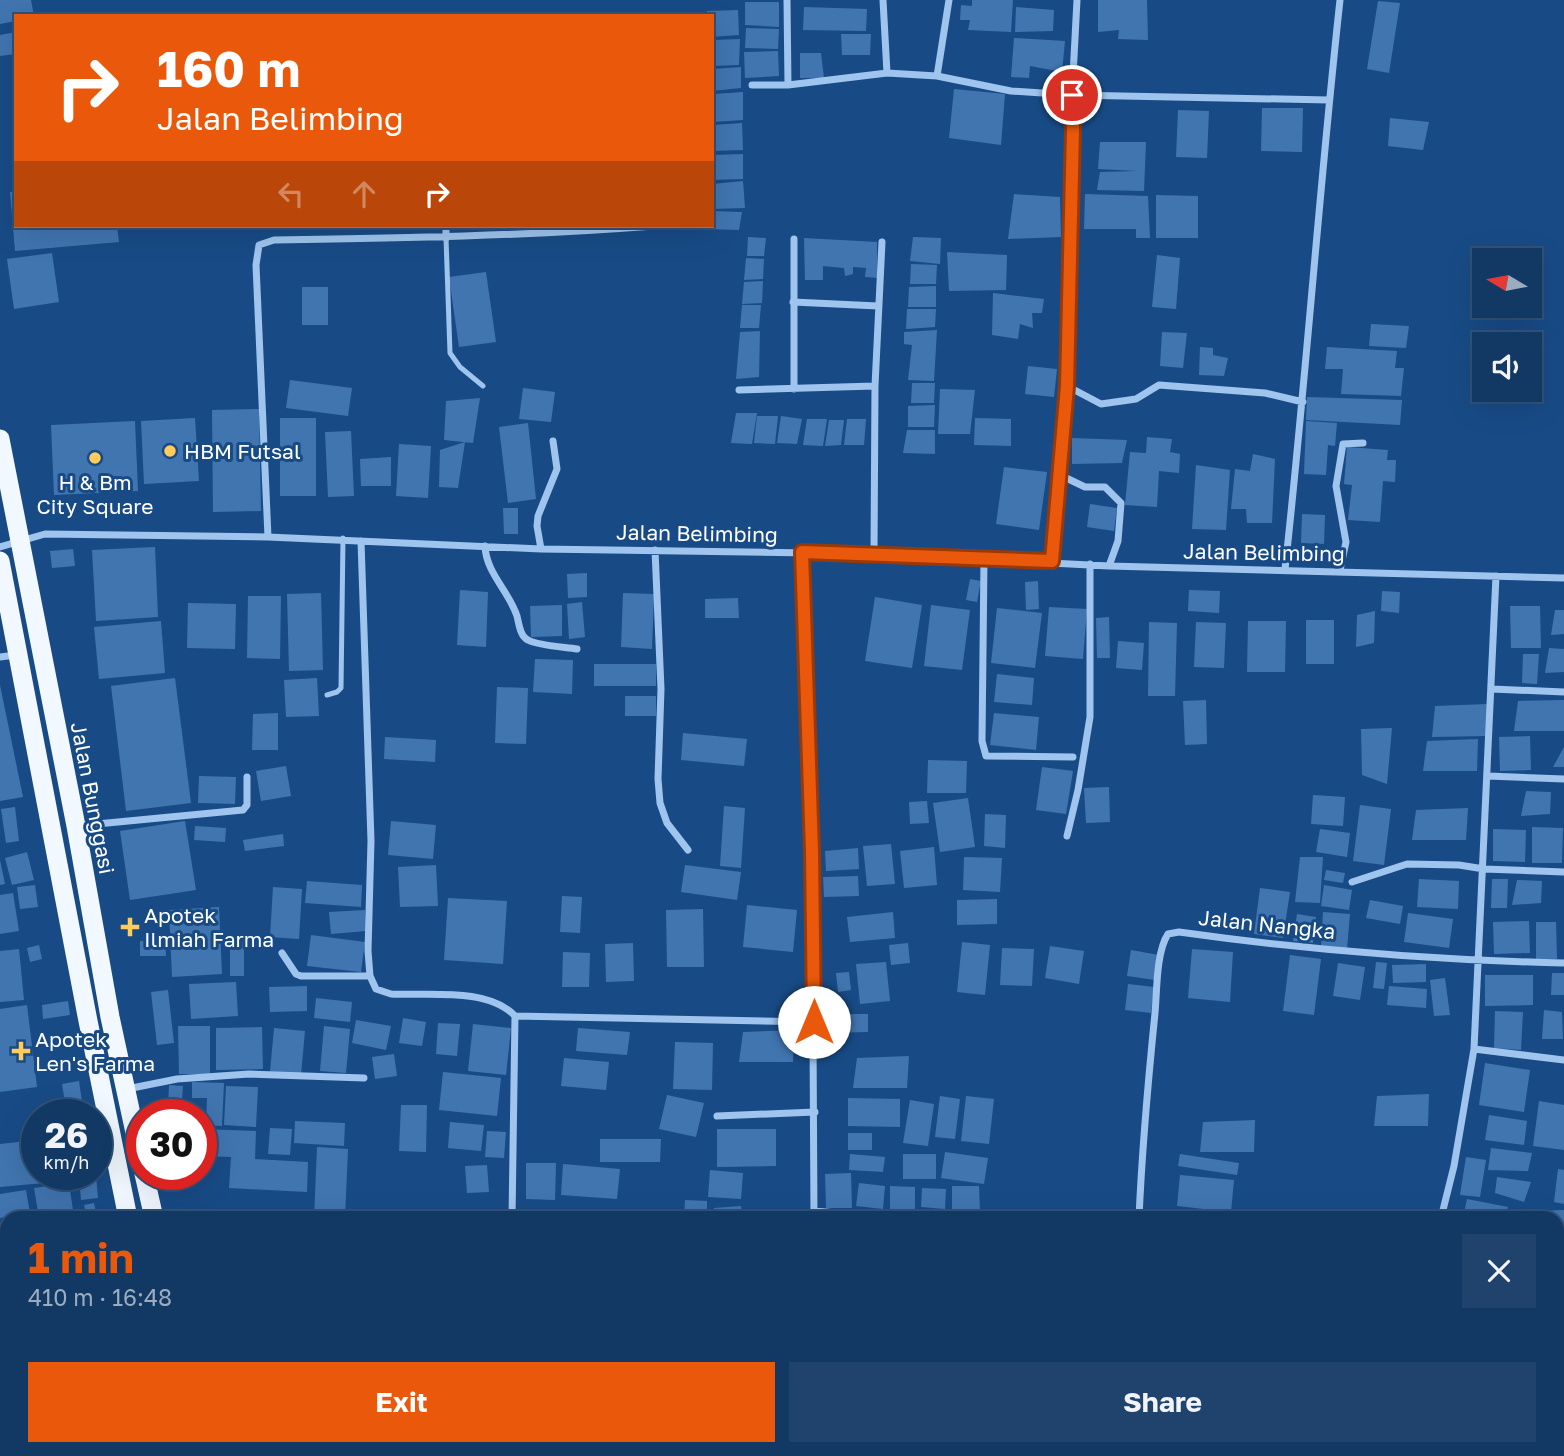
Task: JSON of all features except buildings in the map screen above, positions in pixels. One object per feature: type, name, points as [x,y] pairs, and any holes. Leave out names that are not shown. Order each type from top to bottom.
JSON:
[{"type":"highway","name":"Jalan Bunggasi","points":[[0,439],[128,1099]]},
{"type":"highway","points":[[0,561],[8,656],[127,1211]]},
{"type":"highway","points":[[88,1021],[110,1017]]},
{"type":"highway","points":[[148,1190],[152,1211]]},
{"type":"street","points":[[787,0],[789,85]]},
{"type":"street","points":[[883,0],[887,73]]},
{"type":"street","points":[[937,76],[949,0]]},
{"type":"street","points":[[1052,561],[1067,386],[1072,95],[1077,0]]},
{"type":"street","points":[[1285,569],[1340,0]]},
{"type":"street","points":[[752,85],[789,85],[887,73],[937,76],[1011,91],[1072,95],[1329,100]]},
{"type":"street","points":[[446,228],[446,238]]},
{"type":"street","points":[[268,537],[256,265],[259,246],[274,240],[446,238],[626,228]]},
{"type":"street","points":[[793,389],[794,239]]},
{"type":"street","points":[[874,554],[875,386],[882,242]]},
{"type":"street","points":[[793,302],[878,306]]},
{"type":"street","points":[[1067,386],[1101,404],[1136,400],[1159,385],[1265,393],[1303,402]]},
{"type":"street","points":[[739,390],[875,386]]},
{"type":"street","points":[[541,549],[538,516],[557,469],[553,441]]},
{"type":"street","points":[[1340,570],[1346,542],[1336,486],[1343,444],[1363,443]]},
{"type":"street","points":[[1060,475],[1085,487],[1105,487],[1121,503],[1118,541],[1109,566]]},
{"type":"street","name":"Jalan Belimbing","points":[[0,547],[45,534],[342,538],[541,549],[874,554],[1109,566],[1564,578]]},
{"type":"street","points":[[361,541],[371,841],[368,951],[370,976],[376,989],[391,995],[489,999],[515,1016],[814,1022]]},
{"type":"street","points":[[485,546],[487,563],[515,611],[523,636],[532,642],[577,649]]},
{"type":"street","points":[[655,550],[662,689],[658,779],[660,803],[667,823],[688,850]]},
{"type":"street","points":[[802,552],[812,851],[814,1211]]},
{"type":"street","points":[[984,560],[982,741],[986,756],[1073,757]]},
{"type":"street","points":[[1067,836],[1090,717],[1090,564]]},
{"type":"street","points":[[1443,1211],[1454,1166],[1474,1049],[1496,576]]},
{"type":"street","points":[[1492,689],[1564,692]]},
{"type":"street","points":[[1488,776],[1564,779]]},
{"type":"street","points":[[76,827],[243,810],[247,805],[247,777]]},
{"type":"street","points":[[1352,881],[1407,864],[1459,865],[1483,870],[1564,872]]},
{"type":"street","name":"Jalan Nangka","points":[[1139,1211],[1142,1138],[1157,986],[1162,947],[1168,934],[1179,932],[1261,943],[1479,961],[1564,963]]},
{"type":"street","points":[[282,953],[296,974],[301,976],[370,976]]},
{"type":"street","points":[[512,1211],[515,1016]]},
{"type":"street","points":[[1474,1049],[1564,1060]]},
{"type":"street","points":[[126,1090],[177,1079],[249,1074],[364,1078]]},
{"type":"street","points":[[717,1116],[815,1112]]},
{"type":"lane","points":[[446,238],[450,353],[460,367],[483,386]]},
{"type":"lane","points":[[327,695],[341,688],[342,538]]},
{"type":"place","name":"HBM Futsal","points":[[170,451]]},
{"type":"place","name":"H & Bm City Square","points":[[95,458]]},
{"type":"place","name":"Apotek Ilmiah Farma","points":[[130,927]]},
{"type":"place","name":"Apotek Len's Farma","points":[[21,1051]]},
{"type":"route","points":[[814,1022],[812,851],[802,552],[1052,561],[1067,386],[1072,95]]}]
